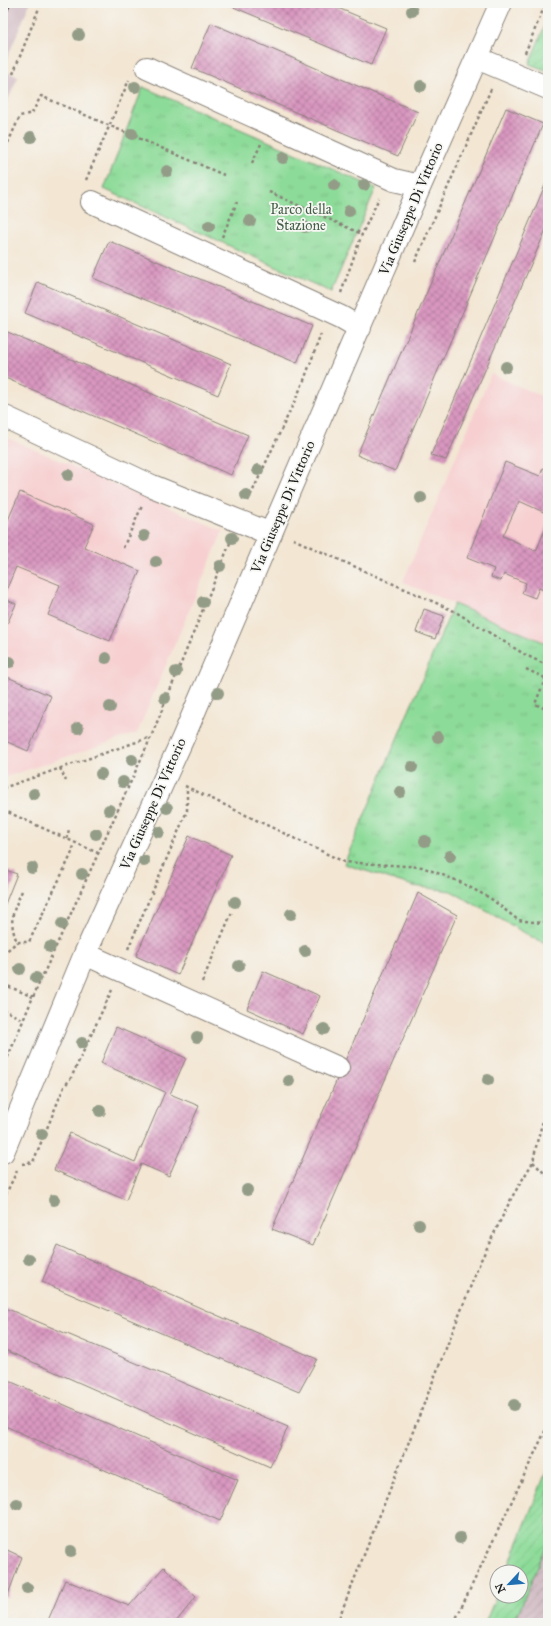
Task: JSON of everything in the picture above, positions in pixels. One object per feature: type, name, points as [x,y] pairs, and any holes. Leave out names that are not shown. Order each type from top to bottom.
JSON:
[{"type":"street","name":"Via Giuseppe Di Vittorio","points":[[5,1143],[85,954],[166,777],[420,186],[501,3]]},
{"type":"street","points":[[477,58],[548,88]]},
{"type":"street","points":[[147,68],[394,180],[420,186]]},
{"type":"street","points":[[92,202],[341,317],[360,328]]},
{"type":"street","points":[[3,416],[152,486],[271,534]]},
{"type":"street","points":[[85,954],[338,1068]]},
{"type":"path","points":[[13,74],[41,3]]},
{"type":"path","points":[[414,264],[501,67],[522,59],[546,3]]},
{"type":"path","points":[[3,154],[20,116],[32,113],[41,96],[224,175]]},
{"type":"path","points":[[3,1061],[7,1059],[33,997],[151,737],[239,522],[303,383],[324,326],[341,317],[340,296],[362,234],[384,188],[394,180]]},
{"type":"path","points":[[269,192],[362,234]]},
{"type":"path","points":[[123,548],[152,486]]},
{"type":"path","points":[[294,531],[291,538],[454,611],[524,654],[548,666]]},
{"type":"path","points":[[526,669],[545,678]]},
{"type":"path","points":[[548,672],[535,704],[548,710]]},
{"type":"path","points":[[3,788],[151,737]]},
{"type":"path","points":[[138,766],[187,786],[344,862],[422,867],[464,884],[490,898],[518,920],[541,923],[548,919]]},
{"type":"path","points":[[60,768],[66,781]]},
{"type":"path","points":[[3,1200],[21,1164],[34,1162],[64,1087],[71,1078],[122,970],[129,947],[187,811],[187,786]]},
{"type":"path","points":[[3,810],[98,854]]},
{"type":"path","points":[[67,839],[69,829]]},
{"type":"path","points":[[3,954],[17,942],[29,942],[71,855],[75,843]]},
{"type":"path","points":[[17,942],[11,929],[12,914],[22,891]]},
{"type":"path","points":[[196,1004],[201,986],[232,912]]},
{"type":"path","points":[[3,984],[33,997]]},
{"type":"path","points":[[3,1009],[24,1020]]},
{"type":"path","points":[[337,1623],[481,1260],[512,1197],[533,1162],[536,1142],[548,1103]]},
{"type":"path","points":[[533,1162],[548,1177]]},
{"type":"path","points":[[454,1623],[548,1425]]},
{"type":"shaded area","points":[[3,3],[30,3],[3,68]]},
{"type":"shaded area","points":[[3,70],[18,77],[3,111]]},
{"type":"shaded area","points":[[491,374],[548,399],[548,644],[403,582]]},
{"type":"shaded area","points":[[3,436],[223,531],[137,733],[3,778]]},
{"type":"shaded area","points":[[548,1542],[548,1623],[514,1623],[522,1604],[529,1604],[529,1587]]},
{"type":"green space","points":[[548,18],[548,71],[529,64]]},
{"type":"green space","name":"Parco della Stazione","points":[[143,87],[376,188],[331,292],[104,189]]},
{"type":"green space","points":[[454,604],[548,644],[548,944],[532,937],[451,891],[413,886],[344,864]]},
{"type":"green space","points":[[548,1467],[548,1542],[529,1587],[529,1564],[509,1564]]},
{"type":"green space","points":[[493,1604],[522,1604],[514,1623],[485,1623]]},
{"type":"building","points":[[224,3],[326,3],[386,28],[371,65]]},
{"type":"building","points":[[211,23],[418,112],[398,156],[192,68]]},
{"type":"building","points":[[506,108],[543,124],[395,471],[357,455]]},
{"type":"building","points":[[548,178],[548,225],[446,460],[431,455]]},
{"type":"building","points":[[109,241],[312,326],[297,363],[93,278]]},
{"type":"building","points":[[38,282],[231,364],[218,395],[25,313]]},
{"type":"building","points":[[3,330],[248,435],[231,475],[3,377]]},
{"type":"building","points":[[505,462],[540,476],[543,468],[548,470],[548,514],[519,501],[503,536],[536,551],[548,523],[548,592],[539,588],[535,598],[522,593],[526,583],[504,574],[501,581],[491,577],[494,569],[467,558]]},
{"type":"building","points":[[20,492],[94,524],[84,547],[140,571],[110,641],[48,615],[60,585],[16,567],[3,598],[3,532]]},
{"type":"building","points":[[3,598],[16,604],[3,633]]},
{"type":"building","points":[[424,609],[444,616],[435,639],[416,632]]},
{"type":"building","points":[[3,675],[51,696],[28,751],[3,740]]},
{"type":"building","points":[[189,836],[231,855],[178,975],[136,956]]},
{"type":"building","points":[[3,869],[17,874],[3,909]]},
{"type":"building","points":[[418,893],[457,915],[313,1245],[272,1229]]},
{"type":"building","points":[[263,971],[320,996],[303,1034],[247,1009]]},
{"type":"building","points":[[116,1027],[186,1058],[170,1094],[199,1106],[169,1176],[141,1164],[126,1200],[54,1170],[70,1133],[135,1162],[165,1092],[101,1063]]},
{"type":"building","points":[[57,1245],[317,1359],[299,1392],[42,1282]]},
{"type":"building","points":[[3,1307],[288,1427],[270,1467],[3,1349]]},
{"type":"building","points":[[7,1380],[238,1480],[220,1521],[3,1425],[3,1388]]},
{"type":"building","points":[[3,1548],[22,1557],[7,1597],[3,1596]]},
{"type":"building","points":[[164,1567],[196,1597],[175,1623],[47,1623],[65,1580],[129,1606]]},
{"type":"railway","points":[[3,17],[9,3]]}]
